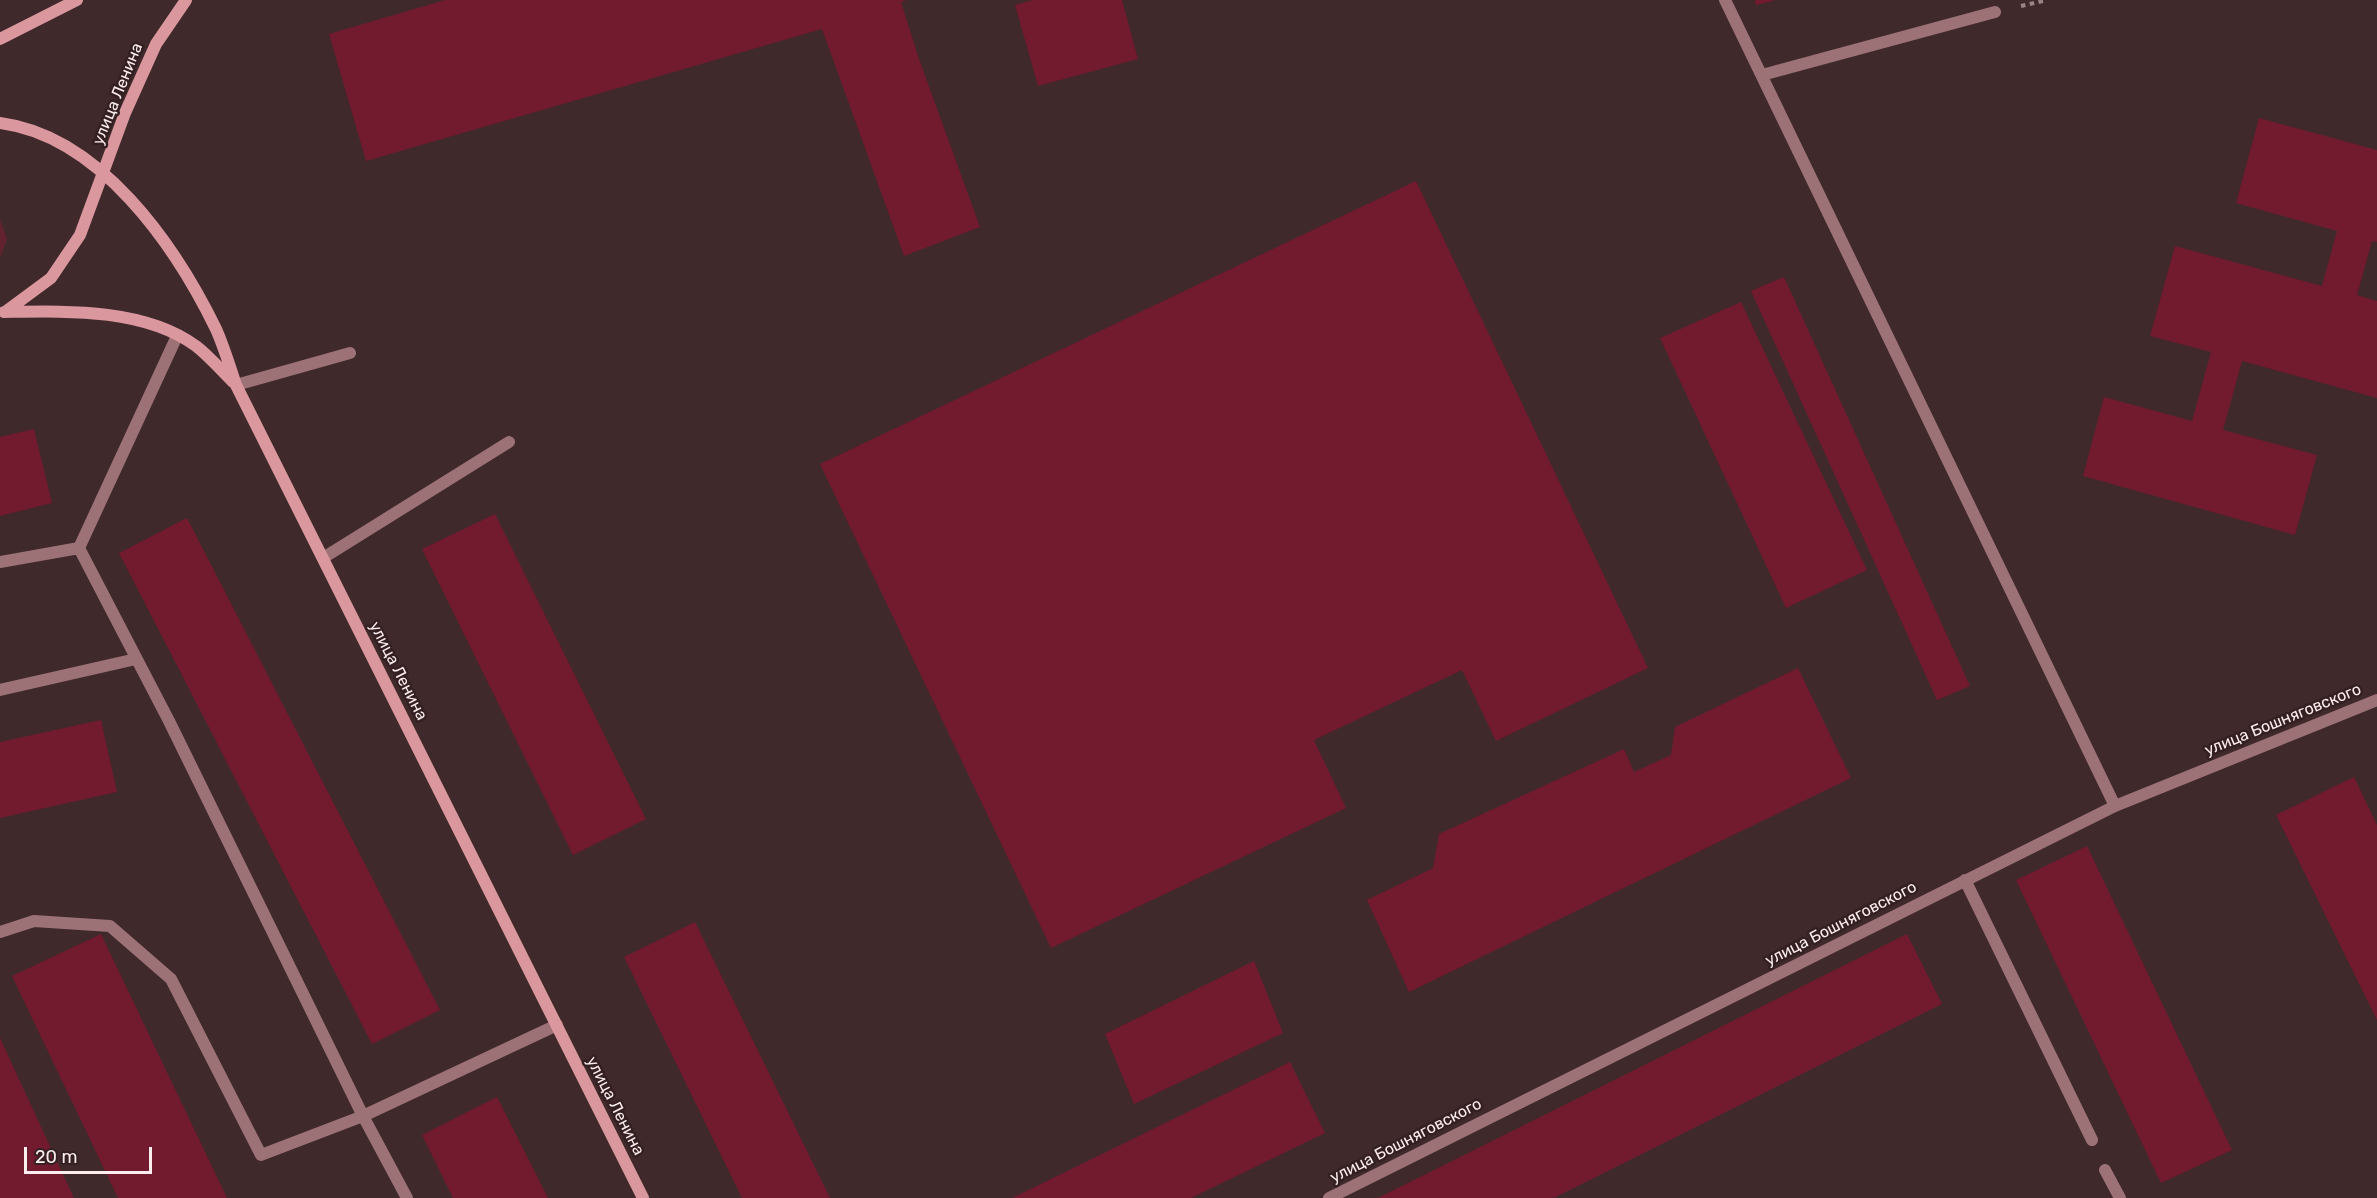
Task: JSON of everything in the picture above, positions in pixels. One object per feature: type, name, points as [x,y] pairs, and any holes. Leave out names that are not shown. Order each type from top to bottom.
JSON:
[{"type":"main road","points":[[0,39],[77,0]]},
{"type":"main road","name":"улица Ленина","points":[[2,312],[51,278],[80,235],[125,113],[156,44],[186,0]]},
{"type":"main road","name":"улица Ленина","points":[[0,123],[63,143],[105,172],[144,215],[181,266],[216,330],[236,385],[643,1198]]},
{"type":"main road","points":[[2,312],[104,314],[155,324],[196,346],[236,385]]},
{"type":"lane","points":[[1725,0],[2115,806]]},
{"type":"lane","points":[[1762,75],[1995,12]]},
{"type":"lane","points":[[79,549],[177,336]]},
{"type":"lane","points":[[236,385],[351,354]]},
{"type":"lane","points":[[323,558],[508,442]]},
{"type":"lane","points":[[0,562],[79,549]]},
{"type":"lane","points":[[79,549],[363,1116],[407,1198]]},
{"type":"lane","points":[[0,690],[136,659]]},
{"type":"lane","name":"улица Бошняговского","points":[[1329,1198],[2115,806],[2377,700]]},
{"type":"lane","points":[[1965,880],[2092,1140]]},
{"type":"lane","points":[[0,932],[34,921],[110,926],[171,979],[261,1155],[363,1116],[557,1025]]},
{"type":"lane","points":[[2105,1170],[2120,1198]]},
{"type":"shaded area","points":[[0,219],[7,239],[0,258]]},
{"type":"building","points":[[445,0],[906,0],[901,2],[919,59],[980,227],[904,256],[822,29],[366,161],[329,34]]},
{"type":"building","points":[[1033,0],[1122,0],[1138,59],[1038,86],[1015,5]]},
{"type":"building","points":[[1755,0],[1773,0],[1773,1],[1756,5]]},
{"type":"building","points":[[2259,118],[2377,150],[2377,242],[2372,241],[2357,295],[2377,301],[2377,398],[2242,361],[2223,430],[2317,455],[2295,535],[2083,476],[2104,397],[2192,421],[2211,352],[2150,336],[2175,246],[2322,286],[2337,231],[2236,203]]},
{"type":"building","points":[[1416,181],[1648,668],[1496,741],[1462,670],[1314,740],[1346,808],[1051,948],[820,464]]},
{"type":"building","points":[[1784,277],[1970,686],[1937,700],[1751,291]]},
{"type":"building","points":[[1741,302],[1867,570],[1786,608],[1660,338]]},
{"type":"building","points":[[34,429],[52,503],[0,516],[0,437]]},
{"type":"building","points":[[495,514],[646,819],[573,855],[422,549]]},
{"type":"building","points":[[187,518],[440,1010],[372,1044],[119,553]]},
{"type":"building","points":[[1798,668],[1851,778],[1409,992],[1367,900],[1433,868],[1439,834],[1624,749],[1634,772],[1671,755],[1675,727]]},
{"type":"building","points":[[101,720],[117,792],[0,818],[0,742]]},
{"type":"building","points":[[2354,777],[2377,825],[2377,1020],[2276,815]]},
{"type":"building","points":[[2087,846],[2232,1150],[2161,1183],[2016,880]]},
{"type":"building","points":[[695,922],[830,1198],[742,1198],[624,957]]},
{"type":"building","points":[[101,934],[227,1198],[118,1198],[12,976]]},
{"type":"building","points":[[1907,934],[1942,1004],[1554,1198],[1378,1198]]},
{"type":"building","points":[[1254,961],[1283,1033],[1134,1104],[1105,1034]]},
{"type":"building","points":[[0,1038],[74,1198],[0,1198]]},
{"type":"building","points":[[1290,1062],[1325,1133],[1191,1198],[1012,1198]]},
{"type":"building","points":[[497,1097],[548,1198],[453,1198],[422,1135]]}]
